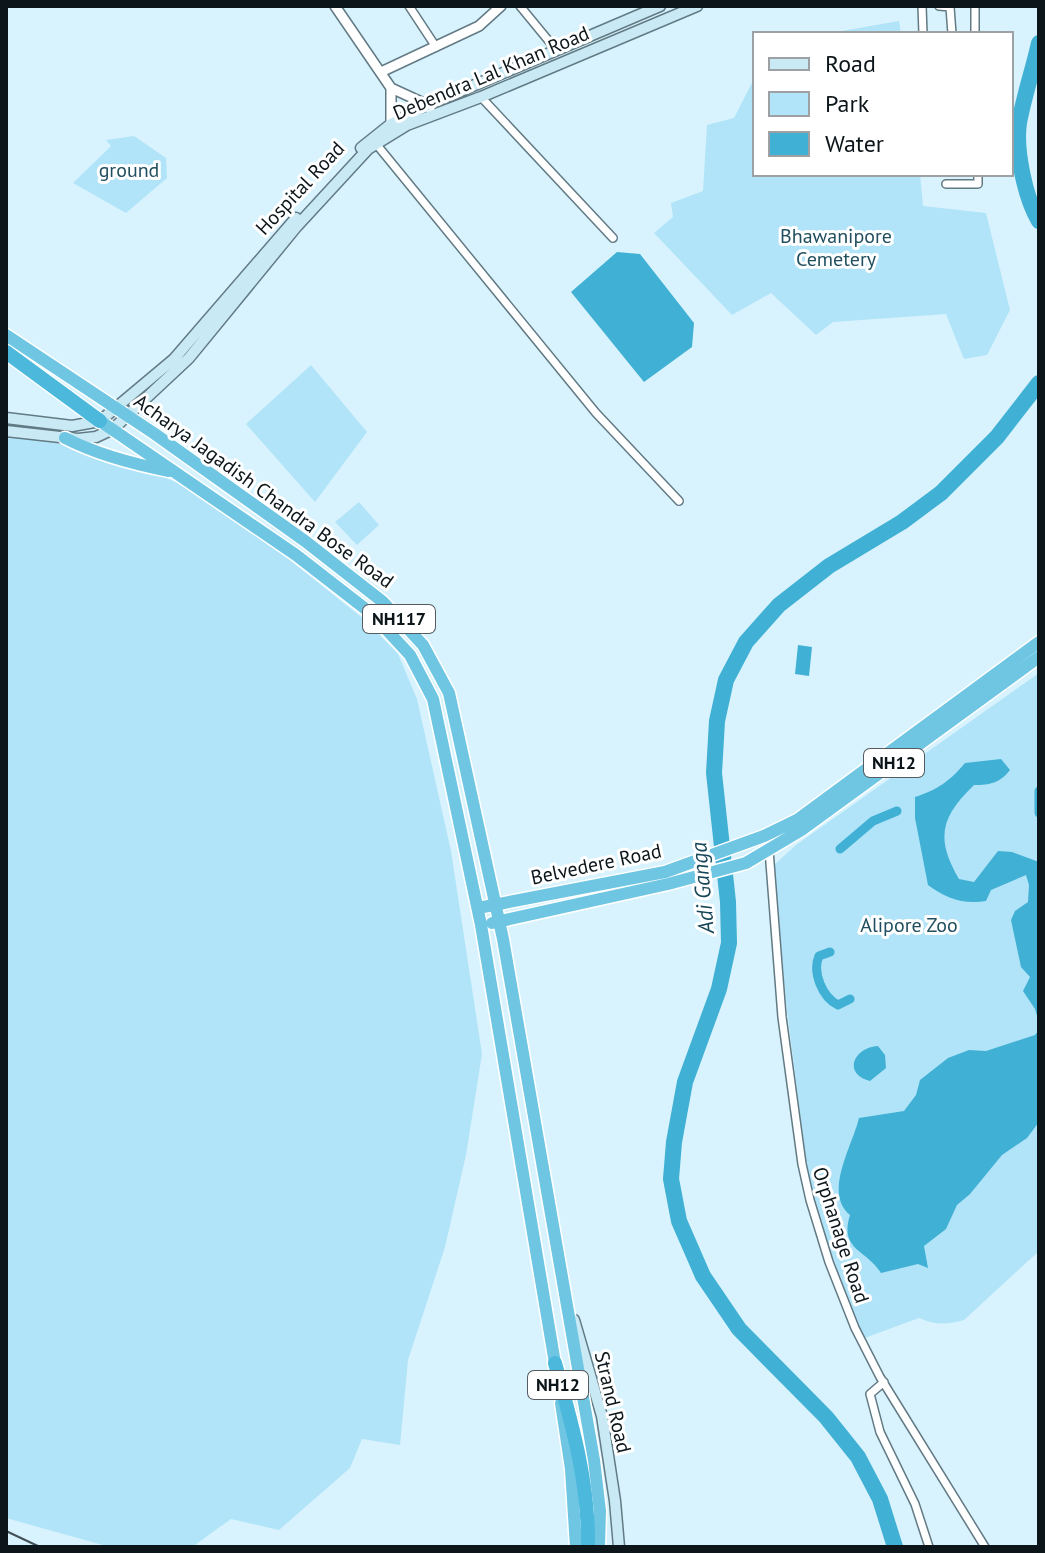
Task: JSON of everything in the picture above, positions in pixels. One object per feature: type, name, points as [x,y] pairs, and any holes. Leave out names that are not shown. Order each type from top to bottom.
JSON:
[{"type":"highway","name":"Acharya Jagadish Chandra Bose Road","points":[[6,335],[305,541],[383,602],[423,645],[449,693],[497,905]]},
{"type":"highway","name":"Acharya Jagadish Chandra Bose Road","points":[[6,352],[100,421],[296,555],[372,614],[410,655],[433,699],[478,908]]},
{"type":"highway","points":[[65,438],[119,460],[176,473]]},
{"type":"highway","points":[[296,555],[305,541]]},
{"type":"highway","name":"Belvedere Road","points":[[478,908],[665,872],[745,840],[764,836],[797,820],[1039,642]]},
{"type":"highway","name":"Belvedere Road","points":[[481,925],[746,863],[803,829],[1039,657]]},
{"type":"highway","name":"NH12","points":[[497,905],[594,1460],[600,1511],[599,1547]]},
{"type":"highway","name":"NH12","points":[[478,908],[555,1363],[575,1507],[576,1547]]},
{"type":"highway","points":[[555,1363],[576,1436],[588,1515],[588,1547]]},
{"type":"main road","points":[[431,110],[660,6]]},
{"type":"main road","name":"Debendra Lal Khan Road","points":[[120,412],[189,358],[354,161],[377,145],[391,129],[407,125],[431,110],[481,97],[697,6]]},
{"type":"main road","name":"Hospital Road","points":[[100,421],[120,412],[174,359],[350,157],[391,129]]},
{"type":"main road","name":"Hospital Road","points":[[113,429],[120,412]]},
{"type":"main road","points":[[6,418],[72,426],[100,421]]},
{"type":"main road","points":[[6,431],[65,438],[96,437],[113,429]]},
{"type":"main road","name":"Strand Road","points":[[559,1268],[602,1416],[619,1547]]},
{"type":"street","points":[[335,6],[391,88],[431,110]]},
{"type":"street","points":[[409,6],[436,47]]},
{"type":"street","points":[[381,72],[479,26],[501,6]]},
{"type":"street","points":[[520,6],[557,51]]},
{"type":"street","points":[[922,6],[923,32]]},
{"type":"street","points":[[939,6],[950,7],[952,32]]},
{"type":"street","points":[[975,6],[975,32]]},
{"type":"street","points":[[391,88],[391,129]]},
{"type":"street","points":[[481,97],[613,238]]},
{"type":"street","points":[[377,145],[596,413],[679,501]]},
{"type":"street","points":[[946,184],[978,184],[978,176]]},
{"type":"street","name":"Orphanage Road","points":[[769,850],[782,1017],[802,1164],[829,1262],[855,1328],[884,1382],[985,1547]]},
{"type":"street","points":[[884,1382],[870,1394],[880,1432],[915,1504],[929,1547]]},
{"type":"green space","points":[[899,21],[901,32],[836,32]]},
{"type":"green space","name":"Bhawanipore Cemetery","points":[[753,81],[753,176],[920,176],[923,206],[986,213],[1010,310],[987,355],[964,359],[946,314],[833,322],[816,335],[771,293],[732,315],[654,233],[673,217],[671,203],[703,191],[707,125],[734,118]]},
{"type":"green space","name":"ground","points":[[134,136],[166,158],[167,178],[126,213],[73,183],[111,146],[106,140]]},
{"type":"green space","points":[[311,365],[367,432],[315,502],[246,424]]},
{"type":"green space","points":[[6,435],[104,451],[187,487],[286,557],[365,620],[398,654],[417,699],[451,851],[482,1054],[466,1155],[445,1247],[408,1360],[400,1445],[362,1439],[350,1468],[279,1530],[231,1519],[192,1547],[110,1547],[6,1518]]},
{"type":"green space","points":[[359,502],[379,525],[357,545],[335,522]]},
{"type":"green space","name":"Alipore Zoo","points":[[1039,673],[1039,1251],[964,1320],[941,1324],[919,1318],[862,1339],[811,1200],[786,1002],[774,865],[796,845]]},
{"type":"water","points":[[617,252],[640,254],[694,323],[692,347],[644,382],[571,292]]},
{"type":"water","points":[[798,645],[812,647],[809,676],[795,674]]},
{"type":"water","points":[[1001,759],[1010,770],[994,782],[974,785],[948,818],[944,840],[951,865],[959,879],[974,882],[998,851],[1012,852],[1039,862],[1039,1023],[1035,1009],[1023,991],[1030,977],[1021,967],[1011,920],[1015,911],[1028,902],[1026,875],[991,890],[986,901],[962,901],[941,894],[928,885],[915,818],[915,797],[943,784],[965,763]]},
{"type":"water","points":[[1039,1030],[1039,1122],[1027,1138],[1002,1155],[957,1205],[946,1229],[924,1246],[928,1268],[918,1264],[881,1273],[851,1242],[848,1235],[850,1215],[842,1206],[839,1195],[842,1169],[859,1118],[904,1111],[916,1095],[920,1080],[948,1058],[969,1050],[986,1051],[1035,1035]]},
{"type":"water","points":[[878,1046],[885,1055],[886,1068],[870,1081],[861,1078],[856,1073],[854,1061],[863,1051]]},
{"type":"waterway","name":"Adi Ganga","points":[[1039,43],[1018,134],[1025,187],[1039,221]]},
{"type":"waterway","name":"Adi Ganga","points":[[895,1547],[880,1499],[858,1457],[826,1417],[739,1329],[703,1276],[679,1221],[671,1179],[674,1142],[685,1082],[719,989],[729,943],[728,902],[714,773],[717,721],[726,680],[746,642],[779,605],[829,566],[902,522],[941,493],[997,437],[1039,383]]},
{"type":"waterway","points":[[1039,791],[1039,813]]},
{"type":"waterway","points":[[840,849],[873,821],[897,811]]},
{"type":"waterway","points":[[830,952],[819,956],[817,962],[820,984],[827,996],[838,1005],[850,999]]},
{"type":"tram line","points":[[6,1531],[40,1547]]}]
